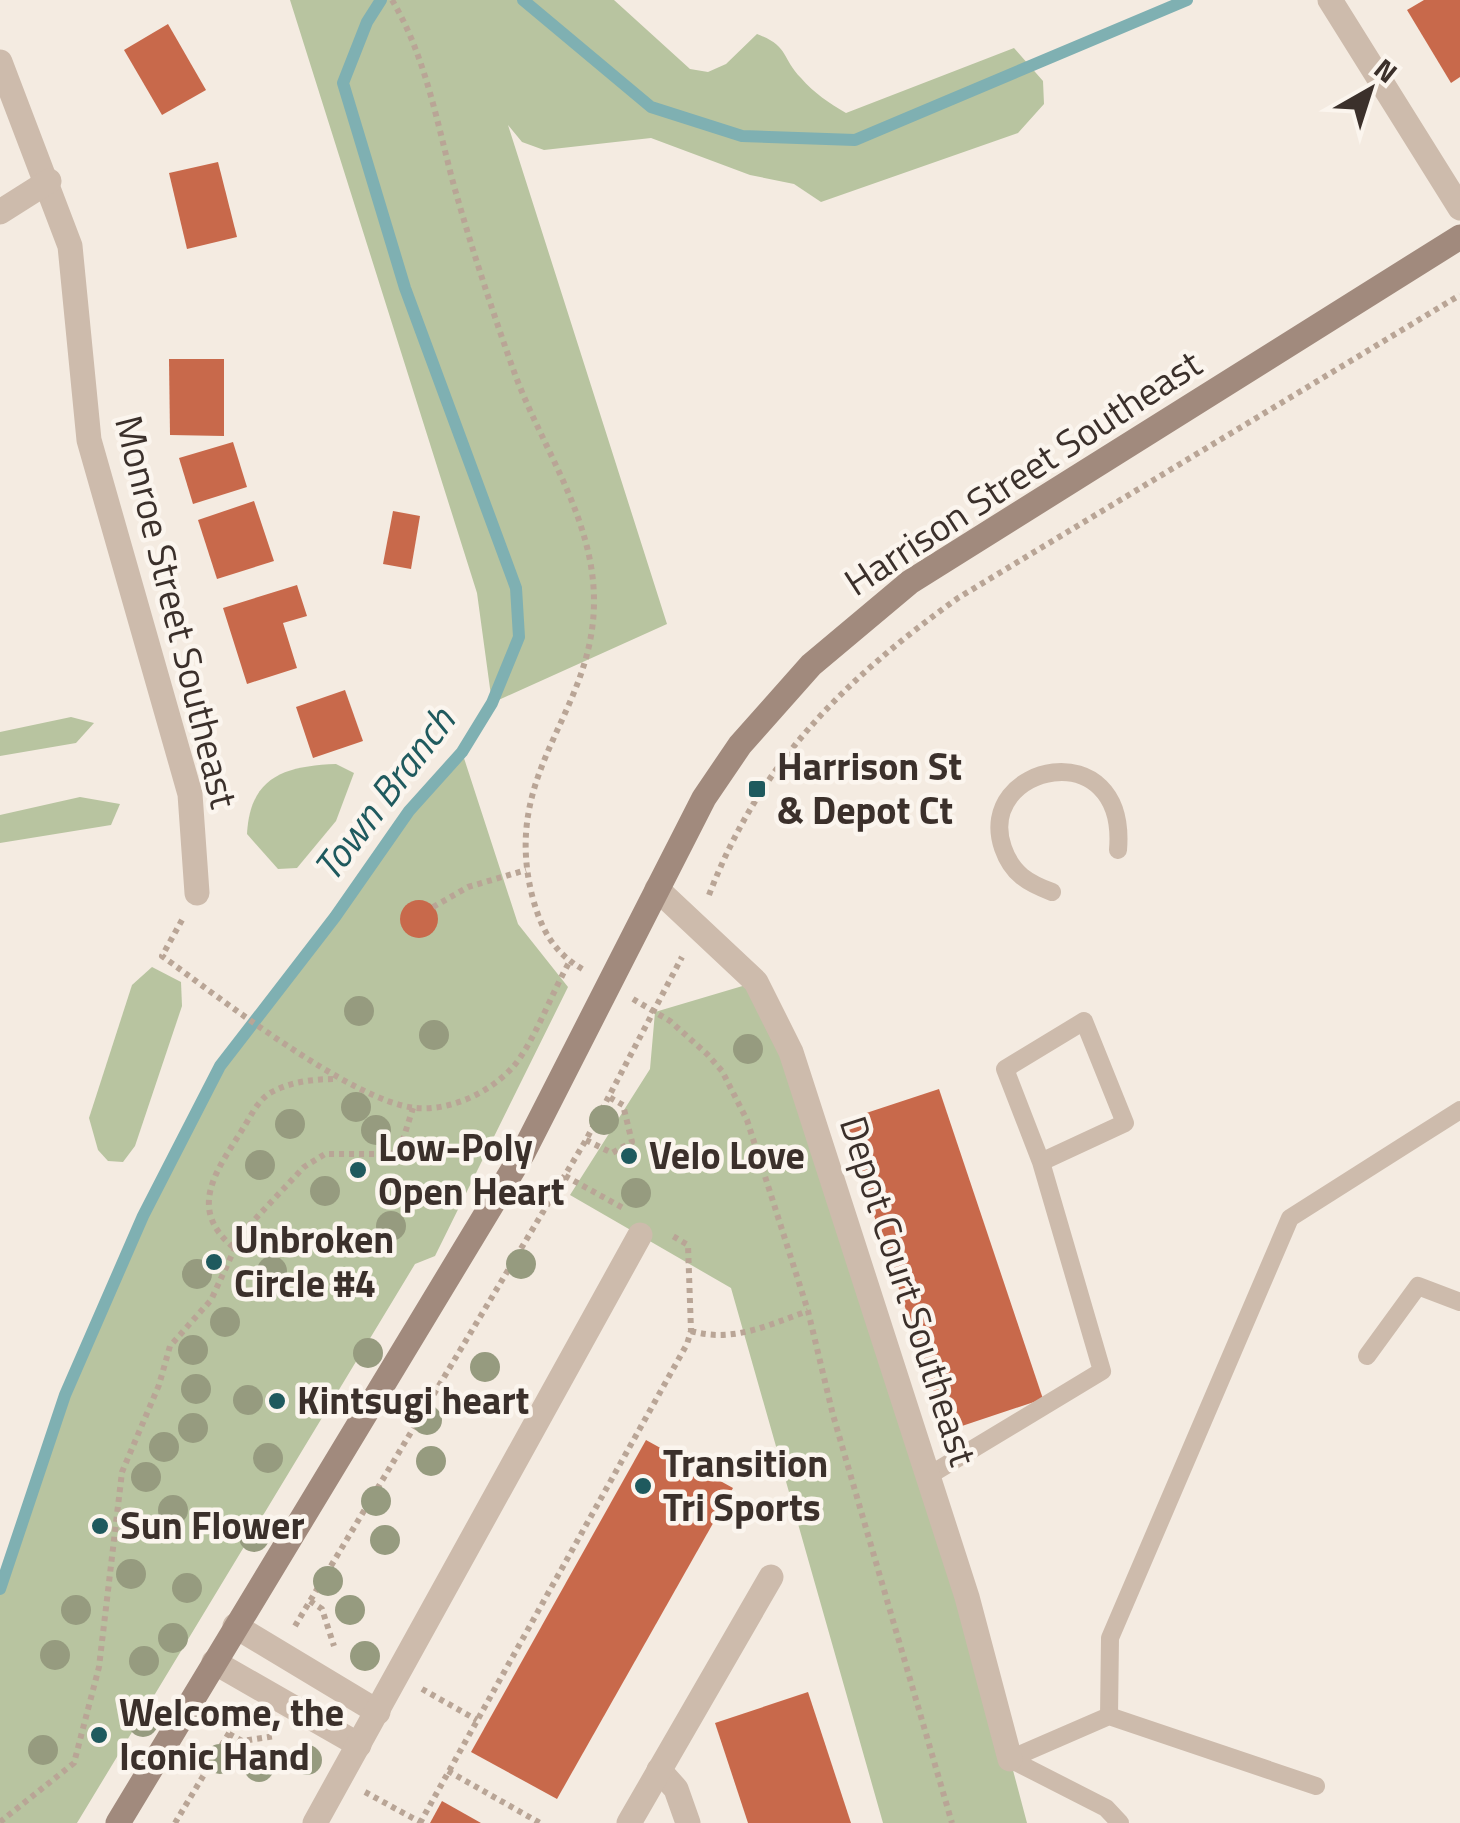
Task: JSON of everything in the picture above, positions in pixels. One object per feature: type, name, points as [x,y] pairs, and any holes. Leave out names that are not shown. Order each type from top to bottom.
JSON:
[{"type":"street","points":[[1330,0],[1460,208]]},
{"type":"street","name":"Monroe Street Southeast","points":[[0,62],[49,181],[70,246],[90,440],[190,794],[197,893]]},
{"type":"street","points":[[0,212],[49,181]]},
{"type":"street","name":"Harrison Street Southeast","points":[[118,1823],[523,1153],[704,798],[740,746],[800,677],[856,624],[910,582],[1460,237]]},
{"type":"street","name":"Depot Court Southeast","points":[[657,889],[698,923],[756,982],[791,1052],[928,1476],[1010,1759]]},
{"type":"street","points":[[315,1823],[637,1224]]},
{"type":"street","points":[[629,1823],[762,1586],[771,1577]]},
{"type":"street","points":[[235,1626],[378,1712]]},
{"type":"street","points":[[214,1662],[358,1746]]},
{"type":"street","points":[[659,1770],[676,1788],[688,1823]]},
{"type":"lane","points":[[1052,892],[1027,882],[1008,863],[999,838],[1002,811],[1016,788],[1040,774],[1066,770],[1092,779],[1111,798],[1120,823],[1118,850]]},
{"type":"lane","points":[[928,1476],[1102,1372],[1041,1162],[1005,1069],[1084,1021],[1125,1122],[1041,1162]]},
{"type":"lane","points":[[1110,1716],[1110,1638],[1290,1218],[1460,1110]]},
{"type":"lane","points":[[1367,1356],[1418,1286],[1460,1302]]},
{"type":"lane","points":[[1010,1759],[1110,1716],[1316,1786]]},
{"type":"lane","points":[[1010,1759],[1106,1808],[1120,1823]]},
{"type":"path","points":[[392,0],[403,18]]},
{"type":"path","points":[[433,907],[468,888],[526,870]]},
{"type":"path","points":[[197,893],[162,956],[340,1078],[412,1108],[431,1108],[490,1088],[529,1043],[570,961]]},
{"type":"path","points":[[232,1246],[215,1224],[210,1182],[260,1102],[305,1080],[340,1078]]},
{"type":"path","points":[[586,1140],[612,1153],[632,1142],[632,1125],[623,1105],[610,1098]]},
{"type":"path","points":[[0,1822],[74,1763],[99,1667],[122,1472],[159,1385],[170,1346],[211,1300],[226,1276],[232,1246],[304,1167],[326,1154],[391,1154],[401,1146],[412,1108]]},
{"type":"path","points":[[565,1176],[637,1224]]},
{"type":"path","points":[[420,1823],[691,1331],[688,1245],[668,1233]]},
{"type":"path","points":[[691,1331],[719,1339],[808,1311]]},
{"type":"path","points":[[448,1771],[540,1823]]},
{"type":"green space","points":[[290,0],[614,0],[690,69],[708,72],[726,64],[757,34],[767,38],[780,48],[811,88],[846,113],[1014,48],[1043,81],[1044,104],[1018,133],[821,202],[794,184],[750,175],[651,138],[544,150],[522,142],[508,125],[667,624],[492,703],[477,593]]},
{"type":"green space","points":[[71,717],[94,723],[76,743],[0,756],[0,732]]},
{"type":"green space","points":[[462,752],[518,924],[568,987],[435,1256],[415,1264],[77,1823],[0,1823],[0,1589],[65,1395],[143,1216],[220,1066],[396,830]]},
{"type":"green space","points":[[336,764],[354,773],[336,821],[297,868],[278,869],[247,834],[255,799],[273,778],[286,772]]},
{"type":"green space","points":[[80,797],[120,804],[111,825],[0,843],[0,815]]},
{"type":"green space","points":[[152,967],[181,982],[182,1006],[135,1146],[123,1162],[108,1161],[98,1150],[89,1118],[132,985]]},
{"type":"green space","points":[[756,982],[967,1597],[1027,1823],[883,1823],[731,1288],[570,1195],[650,1069],[655,1012]]},
{"type":"building","points":[[1424,0],[1460,0],[1460,77],[1451,83],[1407,10]]},
{"type":"building","points":[[168,24],[206,90],[162,115],[124,50]]},
{"type":"building","points":[[218,162],[237,237],[187,249],[169,173]]},
{"type":"building","points":[[169,359],[224,359],[224,436],[170,435]]},
{"type":"building","points":[[233,442],[247,487],[193,504],[179,458]]},
{"type":"building","points":[[254,501],[274,561],[217,579],[198,520]]},
{"type":"building","points":[[393,511],[420,516],[411,569],[383,564]]},
{"type":"building","points":[[297,585],[307,616],[283,623],[297,668],[247,684],[223,608]]},
{"type":"building","points":[[345,690],[363,741],[313,758],[296,707]]},
{"type":"building","points":[[419,900],[432,906],[438,919],[432,932],[419,938],[406,932],[400,919],[406,906]]},
{"type":"building","points":[[939,1089],[1043,1399],[947,1431],[842,1121]]},
{"type":"building","points":[[646,1440],[733,1488],[557,1799],[471,1752]]},
{"type":"building","points":[[808,1692],[851,1823],[748,1823],[715,1723]]},
{"type":"building","points":[[442,1801],[481,1823],[430,1823]]},
{"type":"waterway","name":"Town Branch","points":[[0,1589],[65,1395],[143,1216],[220,1066],[335,917],[409,811],[462,752],[492,703],[519,637],[516,588],[405,288],[343,83],[367,22],[381,0]]},
{"type":"waterway","points":[[523,0],[651,107],[742,136],[855,140],[1187,0]]},
{"type":"place","name":"Harrison St & Depot Ct","points":[[757,789]]},
{"type":"place","name":"Velo Love","points":[[629,1156]]},
{"type":"place","name":"Low-Poly Open Heart","points":[[358,1170]]},
{"type":"place","name":"Unbroken Circle #4","points":[[214,1262]]},
{"type":"place","name":"Kintsugi heart","points":[[277,1401]]},
{"type":"place","name":"Transition Tri Sports","points":[[643,1486]]},
{"type":"place","name":"Sun Flower","points":[[100,1526]]},
{"type":"place","name":"Welcome, the Iconic Hand","points":[[99,1735]]}]
